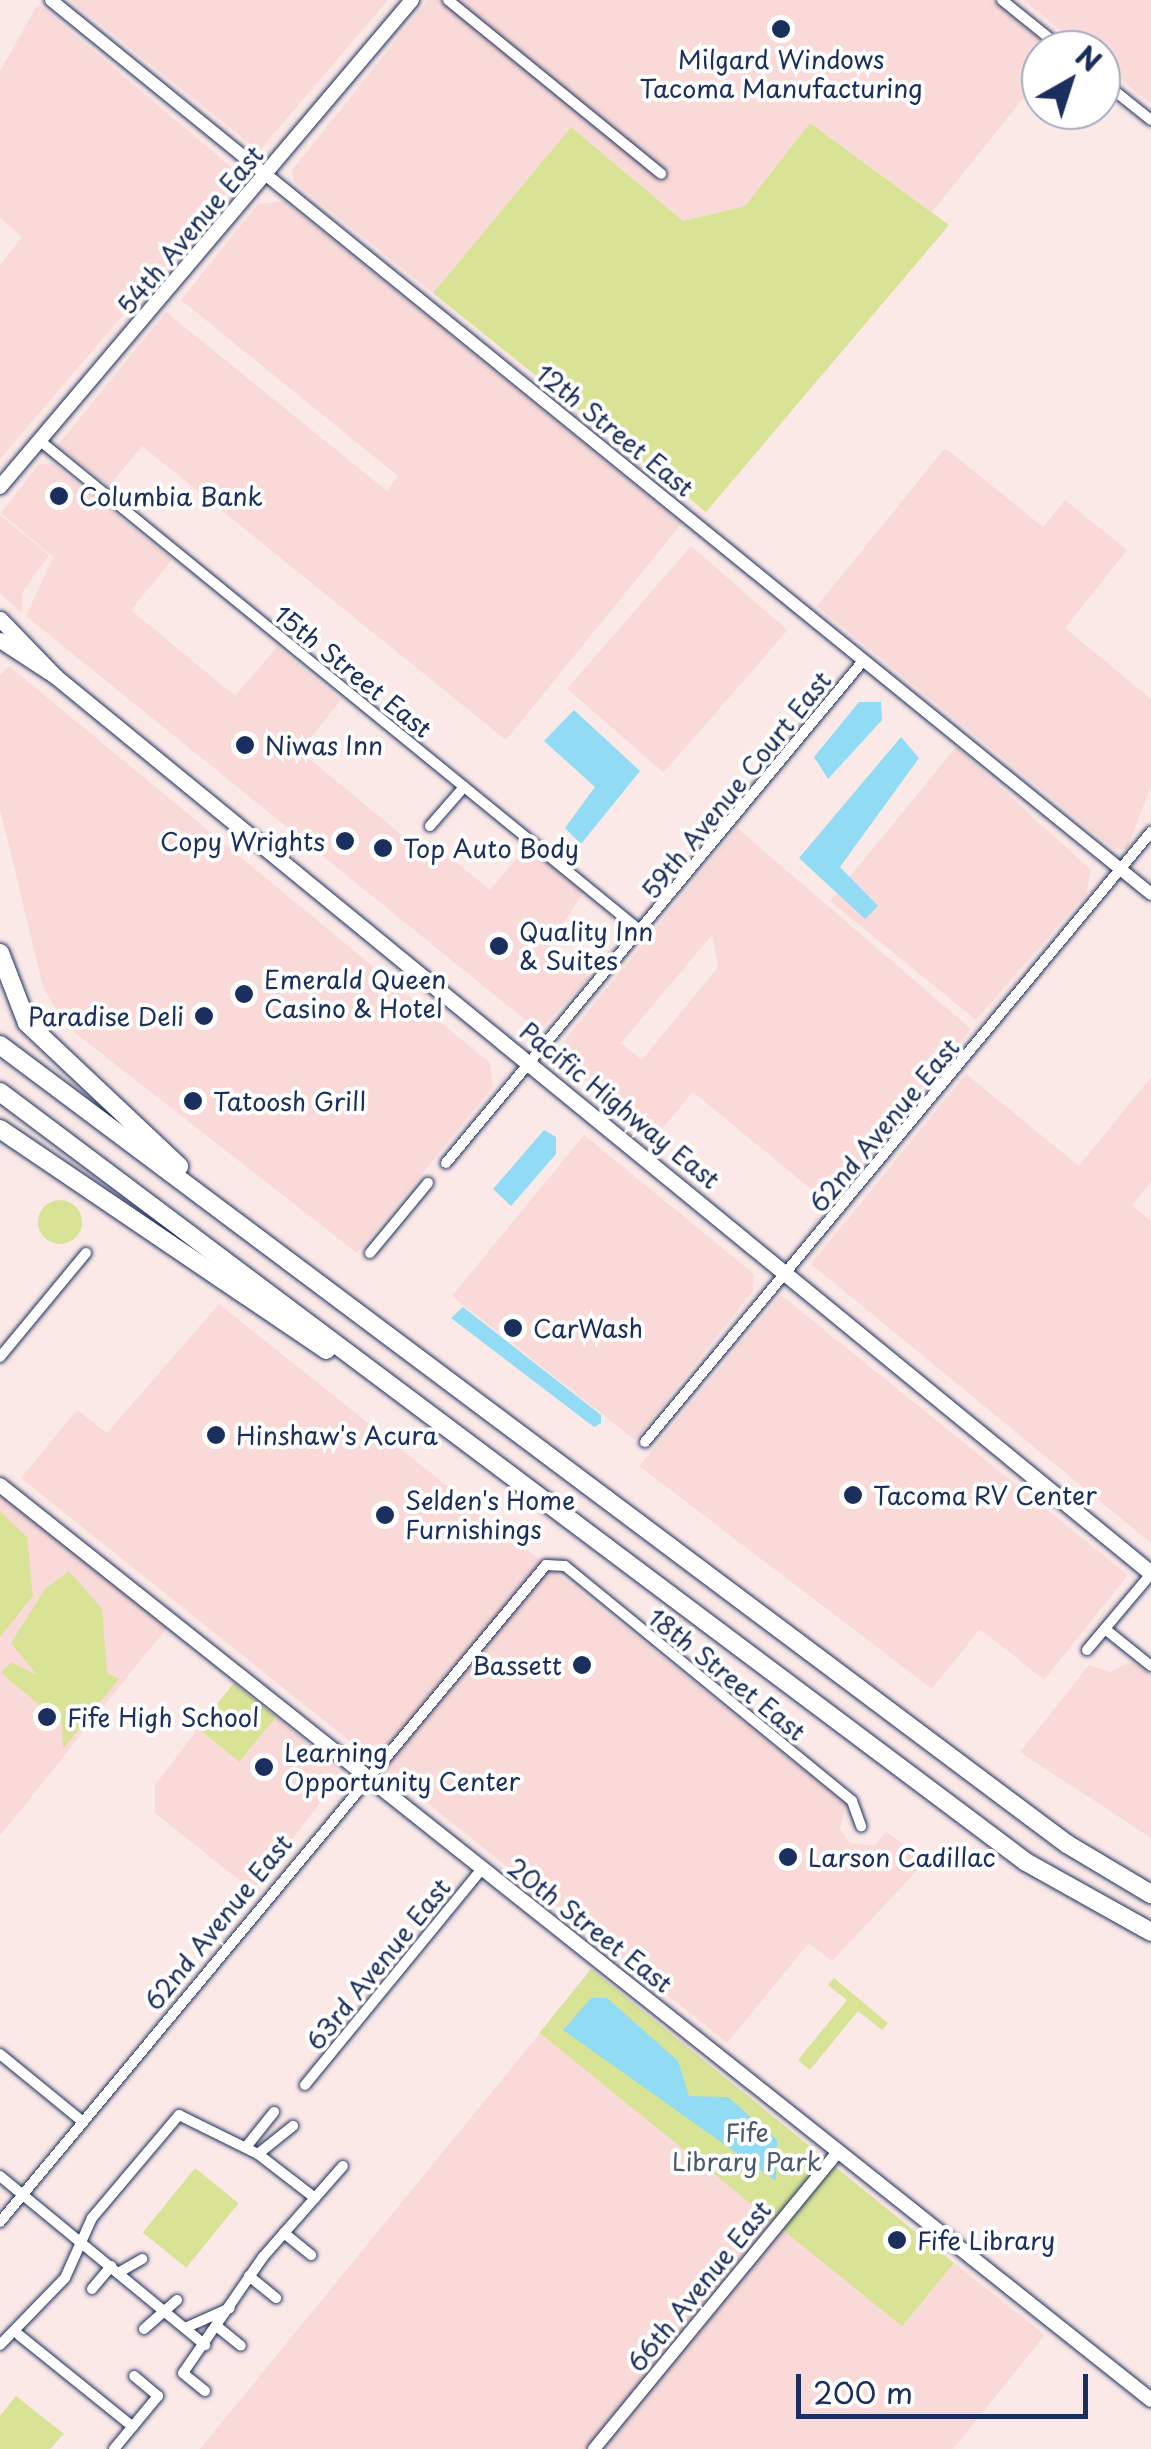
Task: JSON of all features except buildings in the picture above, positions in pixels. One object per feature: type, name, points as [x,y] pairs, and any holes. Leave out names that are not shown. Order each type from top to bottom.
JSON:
[{"type":"highway","points":[[0,953],[37,1034],[317,1284]]},
{"type":"highway","points":[[0,1045],[1067,1844],[1151,1894]]},
{"type":"highway","points":[[0,1092],[1026,1862],[1151,1932]]},
{"type":"highway","points":[[0,1129],[388,1384]]},
{"type":"main road","name":"54th Avenue East","points":[[0,487],[412,0]]},
{"type":"main road","name":"Pacific Highway East","points":[[0,619],[56,676],[1151,1574]]},
{"type":"main road","name":"Pacific Highway East","points":[[0,640],[56,676]]},
{"type":"main road","name":"20th Street East","points":[[0,1485],[1151,2400]]},
{"type":"street","name":"12th Street East","points":[[51,0],[1151,894]]},
{"type":"street","points":[[448,0],[661,174]]},
{"type":"street","points":[[1002,0],[1039,30]]},
{"type":"street","points":[[1121,96],[1151,120]]},
{"type":"street","name":"15th Street East","points":[[39,440],[642,932]]},
{"type":"street","name":"59th Avenue Court East","points":[[446,1162],[642,932],[863,660]]},
{"type":"street","points":[[430,826],[464,787]]},
{"type":"street","name":"62nd Avenue East","points":[[645,1442],[1151,832]]},
{"type":"street","points":[[370,1254],[428,1183]]},
{"type":"street","points":[[0,1357],[86,1253]]},
{"type":"street","name":"62nd Avenue East","points":[[0,2222],[364,1774],[552,1562]]},
{"type":"street","name":"18th Street East","points":[[552,1562],[852,1802],[861,1826]]},
{"type":"street","points":[[1087,1650],[1151,1574]]},
{"type":"street","points":[[1105,1629],[1151,1666]]},
{"type":"street","name":"63rd Avenue East","points":[[305,2086],[482,1868]]},
{"type":"street","points":[[0,2054],[82,2122]]},
{"type":"street","points":[[246,2146],[274,2112]]},
{"type":"street","points":[[0,2344],[19,2334],[70,2271],[99,2208],[179,2115],[246,2146],[316,2198]]},
{"type":"street","points":[[258,2154],[293,2126]]},
{"type":"street","name":"66th Avenue East","points":[[594,2449],[838,2152]]},
{"type":"street","points":[[205,2391],[182,2373],[219,2328],[249,2276],[343,2166]]},
{"type":"street","points":[[0,2176],[205,2345]]},
{"type":"street","points":[[284,2233],[311,2254]]},
{"type":"street","points":[[92,2290],[114,2269],[142,2259]]},
{"type":"street","points":[[249,2276],[276,2298]]},
{"type":"street","points":[[144,2329],[161,2308],[177,2300]]},
{"type":"street","points":[[185,2328],[231,2307]]},
{"type":"street","points":[[219,2328],[241,2346]]},
{"type":"street","points":[[19,2334],[133,2426]]},
{"type":"street","points":[[114,2449],[158,2396],[134,2376]]},
{"type":"shaded area","points":[[70,0],[388,0],[259,151]]},
{"type":"shaded area","points":[[428,0],[994,0],[1031,30],[1021,30],[1021,101],[932,212],[810,123],[745,206],[683,221],[571,127],[433,293],[294,182],[292,170]]},
{"type":"shaded area","points":[[1023,0],[1151,0],[1151,104],[1121,79],[1121,30],[1060,30]]},
{"type":"shaded area","points":[[38,4],[242,176],[0,459],[0,265],[22,237],[0,218],[0,71]]},
{"type":"shaded area","points":[[284,201],[682,523],[506,740],[142,446],[109,486],[58,445],[166,312],[387,491],[398,476],[181,300],[258,204]]},
{"type":"shaded area","points":[[945,448],[1043,527],[1065,500],[1127,550],[1065,628],[1151,699],[1151,786],[1127,849],[1114,849],[817,606]]},
{"type":"shaded area","points":[[52,463],[172,560],[131,610],[235,696],[277,647],[341,700],[300,751],[420,850],[429,840],[490,890],[527,846],[583,892],[551,944],[589,977],[539,1031],[26,616],[53,557],[1,513],[38,465]]},
{"type":"shaded area","points":[[0,515],[49,555],[23,591],[21,612],[0,594]]},
{"type":"shaded area","points":[[691,546],[788,630],[664,773],[567,689]]},
{"type":"shaded area","points":[[9,666],[490,1063],[493,1087],[357,1253],[65,1025],[43,987],[0,809],[0,676]]},
{"type":"shaded area","points":[[956,747],[1091,870],[1086,894],[976,1020],[830,901]]},
{"type":"shaded area","points":[[737,828],[971,1029],[828,1203],[693,1092],[656,1136],[567,1065],[565,1040]],"holes":[[[712,935],[718,967],[642,1060],[621,1043]]]},
{"type":"shaded area","points":[[966,1074],[1079,1166],[1151,1077],[1151,1182],[1132,1205],[1151,1221],[1151,1543],[811,1264]]},
{"type":"shaded area","points":[[584,1135],[754,1274],[753,1291],[635,1440],[452,1296]]},
{"type":"shaded area","name":"Tacoma RV Center","points":[[781,1295],[1128,1575],[1044,1680],[980,1629],[932,1689],[639,1466]]},
{"type":"shaded area","points":[[219,1304],[846,1804],[840,1829],[850,1843],[875,1846],[886,1831],[925,1862],[832,1961],[809,1943],[727,2043],[21,1478],[77,1410],[107,1433]]},
{"type":"shaded area","name":"Fife High School","points":[[0,1485],[172,1621],[0,1836]]},
{"type":"shaded area","points":[[1131,1662],[1151,1675],[1151,1838],[1020,1752],[1089,1665],[1110,1672]]},
{"type":"shaded area","points":[[276,1717],[342,1774],[253,1891],[155,1813],[155,1785],[198,1729],[240,1762]]},
{"type":"shaded area","points":[[540,2033],[903,2326],[954,2263],[1045,2335],[953,2449],[200,2449]]},
{"type":"green space","points":[[810,123],[949,225],[706,512],[433,293],[571,127],[683,221],[745,206]]},
{"type":"green space","points":[[60,1200],[76,1206],[82,1222],[76,1238],[60,1244],[44,1238],[38,1222],[44,1206]]},
{"type":"green space","points":[[0,1511],[27,1537],[33,1596],[0,1637]]},
{"type":"green space","points":[[69,1571],[102,1609],[107,1673],[119,1679],[63,1749],[62,1724],[1,1673],[11,1662],[37,1675],[11,1643],[45,1589]]},
{"type":"green space","points":[[234,1683],[276,1717],[239,1762],[197,1728]]},
{"type":"green space","name":"Fife Library Park","points":[[591,1969],[954,2263],[902,2327],[539,2033]]},
{"type":"green space","points":[[834,1978],[888,2023],[882,2030],[858,2011],[810,2070],[798,2060],[847,2000],[828,1985]]},
{"type":"green space","points":[[195,2168],[239,2203],[186,2268],[143,2233]]},
{"type":"green space","points":[[16,2396],[64,2434],[50,2449],[0,2449],[0,2416]]},
{"type":"water","points":[[859,702],[881,702],[882,720],[828,779],[814,757]]},
{"type":"water","points":[[574,710],[640,771],[581,844],[565,828],[595,787],[544,741]]},
{"type":"water","points":[[901,737],[919,758],[840,867],[878,906],[865,919],[799,858]]},
{"type":"water","points":[[544,1130],[556,1137],[556,1154],[511,1206],[493,1189]]},
{"type":"water","points":[[463,1307],[601,1415],[601,1423],[594,1427],[451,1318]]},
{"type":"water","points":[[591,1998],[607,1998],[678,2061],[689,2096],[728,2097],[777,2140],[776,2181],[563,2030]]},
{"type":"place","name":"Milgard Windows Tacoma Manufacturing","points":[[781,29]]},
{"type":"place","name":"Columbia Bank","points":[[59,496]]},
{"type":"place","name":"Niwas Inn","points":[[245,745]]},
{"type":"place","name":"Copy Wrights","points":[[345,841]]},
{"type":"place","name":"Top Auto Body","points":[[383,848]]},
{"type":"place","name":"Quality Inn & Suites","points":[[499,946]]},
{"type":"place","name":"Emerald Queen Casino & Hotel","points":[[244,994]]},
{"type":"place","name":"Paradise Deli","points":[[204,1016]]},
{"type":"place","name":"Tatoosh Grill","points":[[193,1101]]},
{"type":"place","name":"CarWash","points":[[513,1328]]},
{"type":"place","name":"Hinshaw's Acura","points":[[216,1435]]},
{"type":"place","name":"Tacoma RV Center","points":[[853,1495]]},
{"type":"place","name":"Selden's Home Furnishings","points":[[385,1515]]},
{"type":"place","name":"Bassett","points":[[582,1665]]},
{"type":"place","name":"Fife High School","points":[[47,1717]]},
{"type":"place","name":"Learning Opportunity Center","points":[[264,1767]]},
{"type":"place","name":"Larson Cadillac","points":[[788,1857]]},
{"type":"place","name":"Fife Library","points":[[897,2240]]}]
